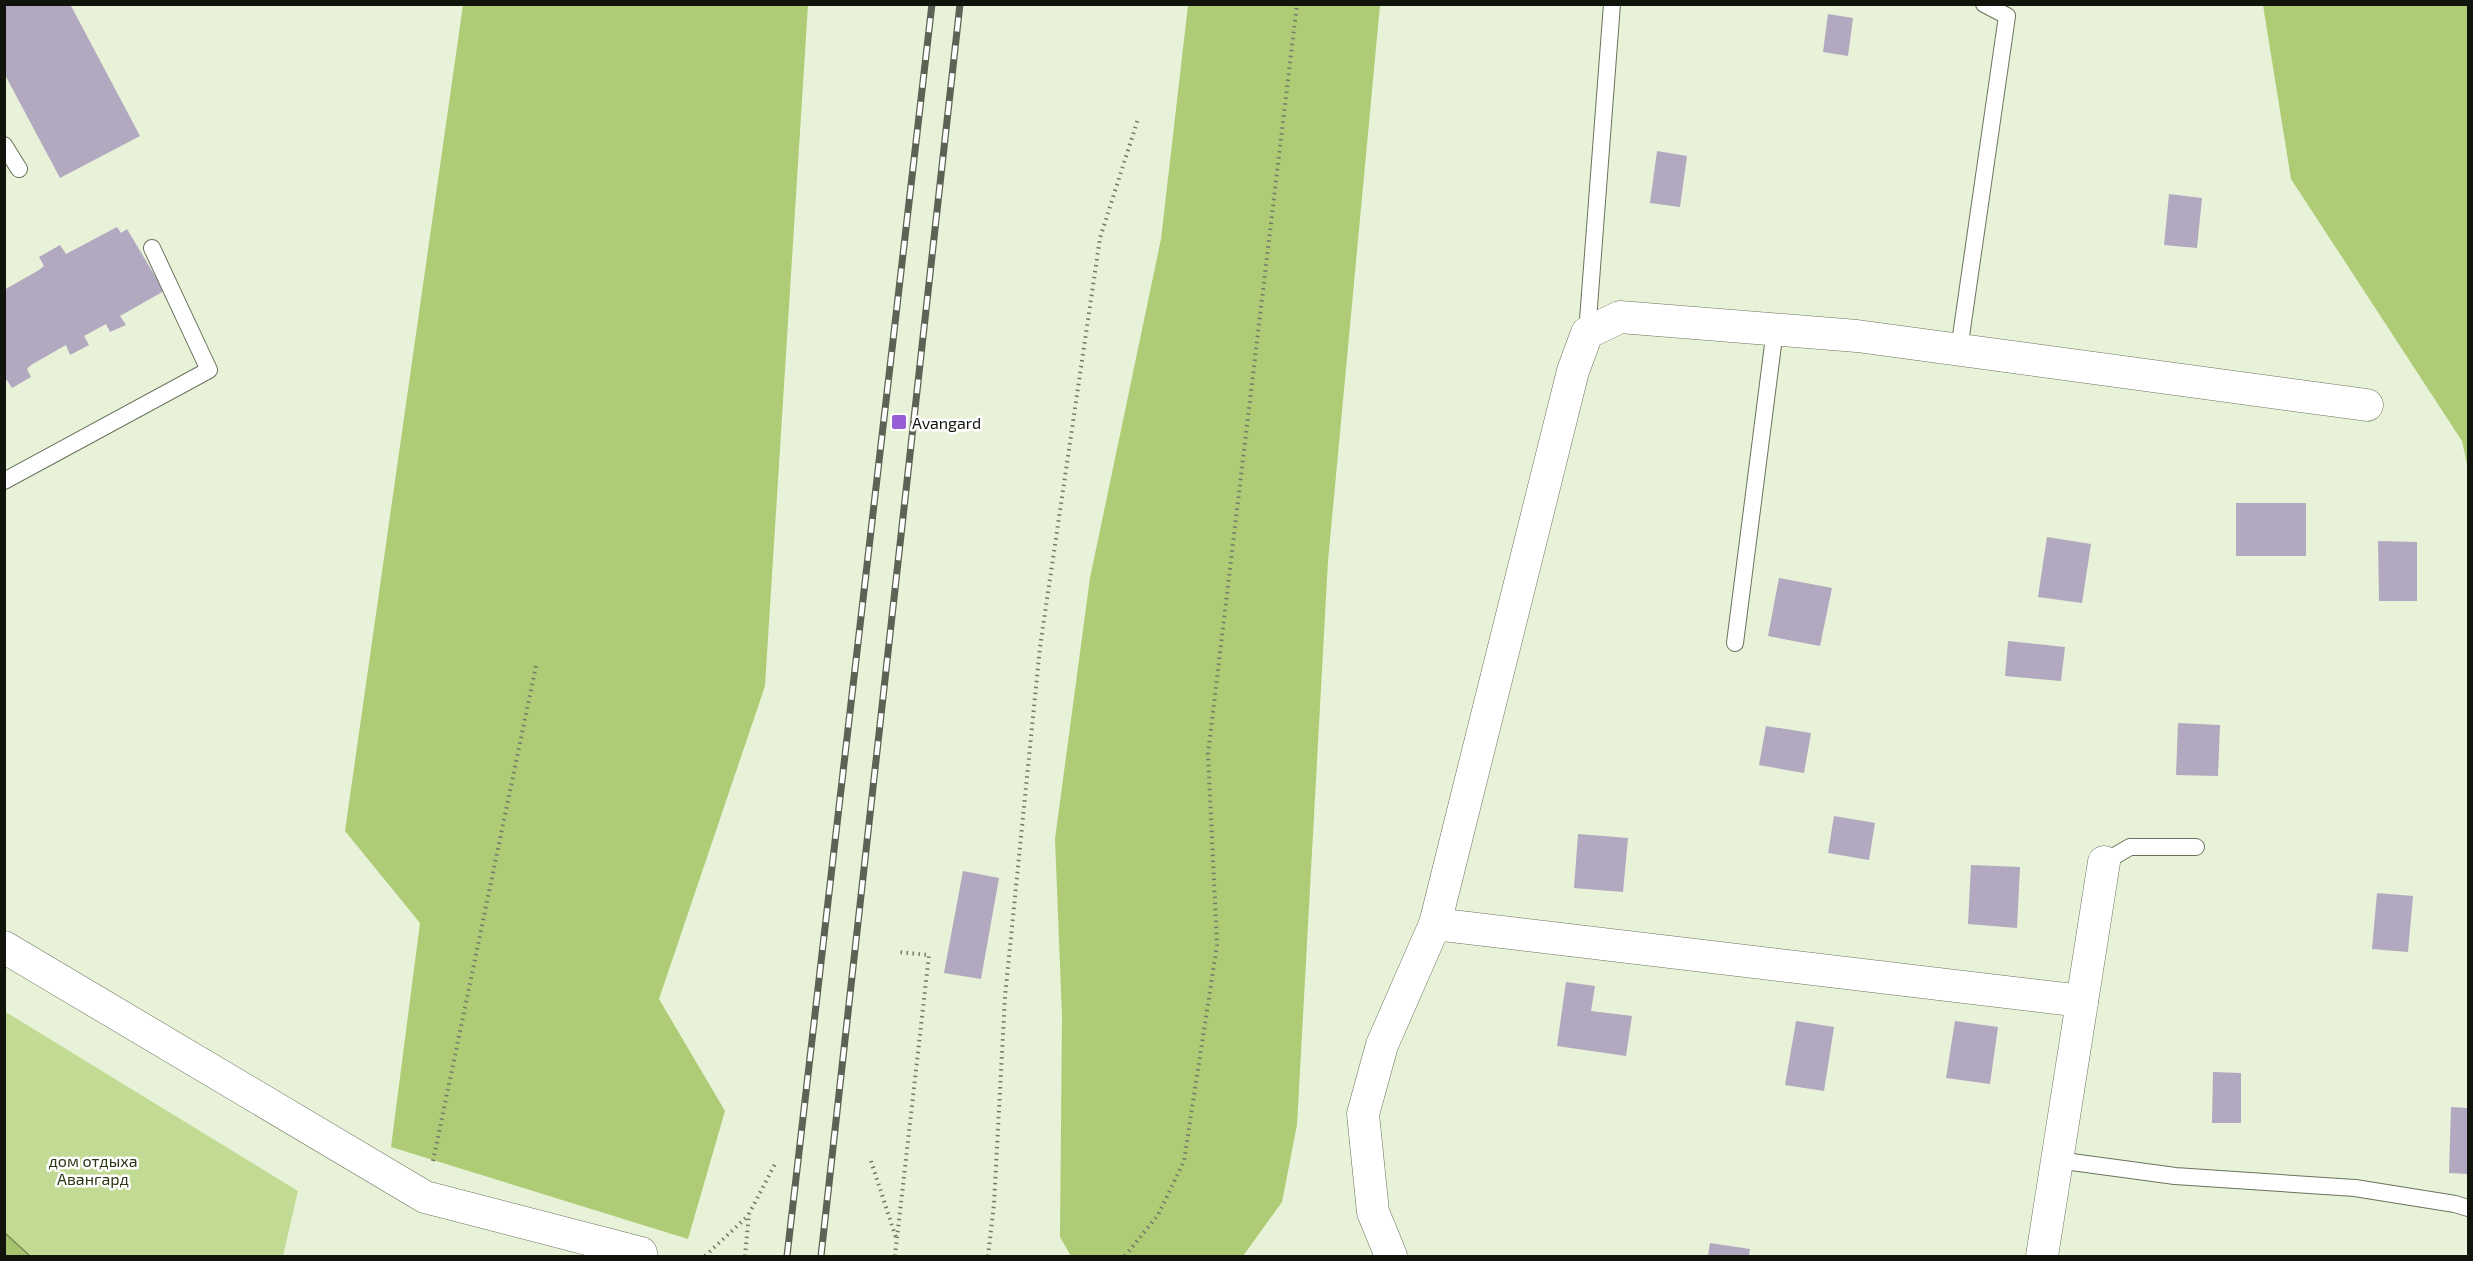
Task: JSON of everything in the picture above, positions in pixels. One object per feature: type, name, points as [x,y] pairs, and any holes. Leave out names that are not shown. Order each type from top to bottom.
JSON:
[{"type":"street","points":[[1391,1257],[1373,1212],[1363,1114],[1382,1045],[1435,924],[1573,371],[1587,333],[1620,317],[1857,336],[2367,405]]},
{"type":"street","points":[[2042,1257],[2104,862]]},
{"type":"street","points":[[1435,924],[2082,1001]]},
{"type":"street","points":[[4,947],[425,1197],[641,1253]]},
{"type":"lane","points":[[1587,333],[1612,4]]},
{"type":"lane","points":[[1959,350],[2007,16],[1984,4]]},
{"type":"lane","points":[[4,145],[19,169]]},
{"type":"lane","points":[[4,482],[208,370],[152,248]]},
{"type":"lane","points":[[1735,643],[1775,329]]},
{"type":"lane","points":[[2104,862],[2130,847],[2196,847]]},
{"type":"lane","points":[[2057,1160],[2175,1176],[2355,1188],[2469,1208]]},
{"type":"path","points":[[1125,1257],[1158,1215],[1184,1161],[1217,945],[1208,754],[1297,4]]},
{"type":"path","points":[[988,1257],[994,1204],[1005,997],[1040,648],[1100,238],[1138,119]]},
{"type":"path","points":[[425,1197],[536,666]]},
{"type":"path","points":[[895,1257],[929,955],[898,952]]},
{"type":"path","points":[[871,1161],[896,1240]]},
{"type":"path","points":[[705,1257],[749,1214],[775,1164]]},
{"type":"path","points":[[745,1257],[749,1214]]},
{"type":"green space","name":"дом отдыха Авангард","points":[[4,1011],[298,1191],[283,1256],[5,1256]]},
{"type":"shaded area","points":[[463,5],[808,5],[765,686],[659,999],[725,1111],[688,1239],[391,1147],[420,923],[345,831]]},
{"type":"shaded area","points":[[1188,5],[1380,5],[1328,561],[1297,1125],[1282,1202],[1243,1256],[1071,1256],[1060,1237],[1062,1016],[1055,839],[1090,578],[1161,239]]},
{"type":"shaded area","points":[[2263,5],[2468,5],[2468,469],[2462,441],[2291,179]]},
{"type":"shaded area","points":[[5,1233],[30,1256],[5,1256]]},
{"type":"building","points":[[4,4],[70,4],[140,136],[60,178],[4,73]]},
{"type":"building","points":[[1828,14],[1853,18],[1848,56],[1823,52]]},
{"type":"building","points":[[1657,151],[1687,156],[1680,207],[1650,203]]},
{"type":"building","points":[[2169,194],[2202,198],[2197,248],[2164,245]]},
{"type":"building","points":[[117,227],[121,233],[127,229],[164,291],[120,316],[126,325],[110,332],[106,324],[84,336],[89,345],[70,355],[66,345],[31,365],[27,369],[31,377],[12,388],[7,380],[4,382],[4,290],[44,266],[39,257],[60,245],[66,254]]},
{"type":"building","points":[[2236,503],[2306,503],[2306,556],[2236,556]]},
{"type":"building","points":[[2047,537],[2091,544],[2082,603],[2038,597]]},
{"type":"building","points":[[2378,541],[2417,542],[2417,601],[2379,601]]},
{"type":"building","points":[[1779,578],[1832,588],[1820,646],[1768,636]]},
{"type":"building","points":[[2008,641],[2065,647],[2061,681],[2005,676]]},
{"type":"building","points":[[2178,723],[2220,725],[2218,776],[2176,775]]},
{"type":"building","points":[[1766,726],[1811,733],[1804,773],[1759,765]]},
{"type":"building","points":[[1834,816],[1875,823],[1869,860],[1828,853]]},
{"type":"building","points":[[1578,834],[1628,838],[1623,892],[1574,888]]},
{"type":"building","points":[[1971,865],[2020,867],[2017,928],[1968,924]]},
{"type":"building","points":[[963,871],[999,878],[981,979],[944,973]]},
{"type":"building","points":[[2377,893],[2413,896],[2408,952],[2372,949]]},
{"type":"building","points":[[1566,982],[1595,986],[1591,1011],[1632,1016],[1626,1056],[1557,1046]]},
{"type":"building","points":[[1796,1021],[1834,1027],[1824,1091],[1785,1085]]},
{"type":"building","points":[[1955,1021],[1998,1027],[1990,1084],[1946,1078]]},
{"type":"building","points":[[2213,1072],[2241,1073],[2241,1123],[2212,1123]]},
{"type":"building","points":[[2451,1107],[2468,1108],[2468,1174],[2449,1173]]},
{"type":"building","points":[[1710,1243],[1750,1249],[1749,1256],[1708,1256]]},
{"type":"railway","points":[[787,1256],[932,4]]},
{"type":"railway","points":[[821,1256],[960,4]]},
{"type":"place","name":"Avangard","points":[[899,422]]}]
